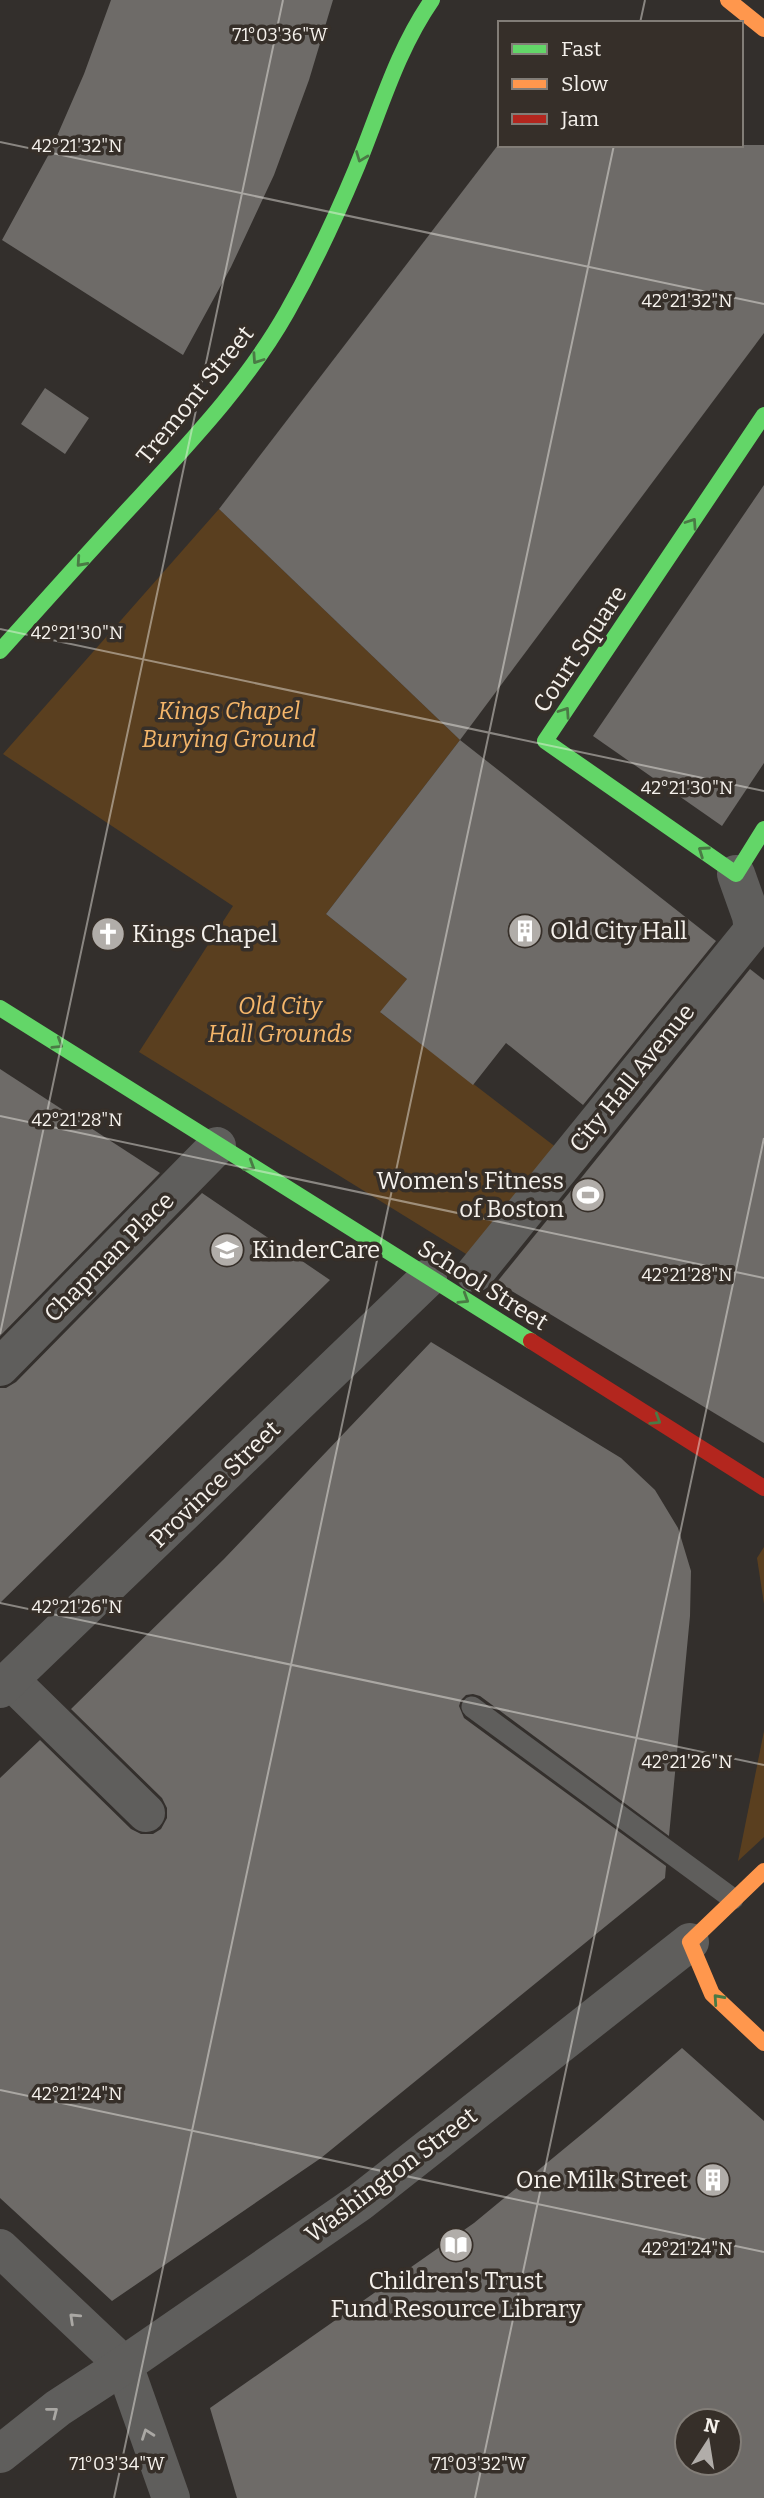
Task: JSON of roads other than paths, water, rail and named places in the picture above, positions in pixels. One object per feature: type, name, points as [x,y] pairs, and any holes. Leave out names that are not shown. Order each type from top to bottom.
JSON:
[{"type":"main road","points":[[384,93],[411,32],[432,0]]},
{"type":"main road","points":[[728,0],[750,15],[764,29]]},
{"type":"main road","points":[[384,93],[400,20]]},
{"type":"main road","name":"Tremont Street","points":[[0,651],[200,431],[258,359],[286,314],[326,233],[355,171],[384,93]]},
{"type":"main road","name":"Court Square","points":[[736,874],[545,741],[764,415]]},
{"type":"main road","points":[[736,874],[764,829]]},
{"type":"main road","name":"School Street","points":[[0,1007],[764,1488]]},
{"type":"main road","name":"Washington Street","points":[[690,1942],[764,1871]]},
{"type":"main road","points":[[690,1942],[712,1994],[764,2043]]},
{"type":"street","name":"City Hall Avenue","points":[[475,1273],[753,930],[758,919],[736,874]]},
{"type":"street","name":"Chapman Place","points":[[0,1367],[217,1146]]},
{"type":"street","name":"Province Street","points":[[5,1684],[428,1278]]},
{"type":"street","points":[[5,1684],[146,1813]]},
{"type":"street","name":"Washington Street","points":[[0,2454],[58,2408],[360,2202],[690,1942]]},
{"type":"street","points":[[0,2248],[124,2365],[171,2498]]},
{"type":"lane","points":[[472,1707],[733,1899]]},
{"type":"place","name":"Old City Hall","points":[[525,931]]},
{"type":"place","name":"Kings Chapel","points":[[108,934]]},
{"type":"place","name":"Women's Fitness of Boston","points":[[588,1195]]},
{"type":"place","name":"KinderCare","points":[[227,1250]]},
{"type":"place","name":"One Milk Street","points":[[713,2180]]},
{"type":"place","name":"Children's Trust Fund Resource Library","points":[[456,2245]]},
{"type":"park label","name":"Kings Chapel Burying Ground","points":[[229,725]]},
{"type":"park label","name":"Old City Hall Grounds","points":[[280,1020]]}]
